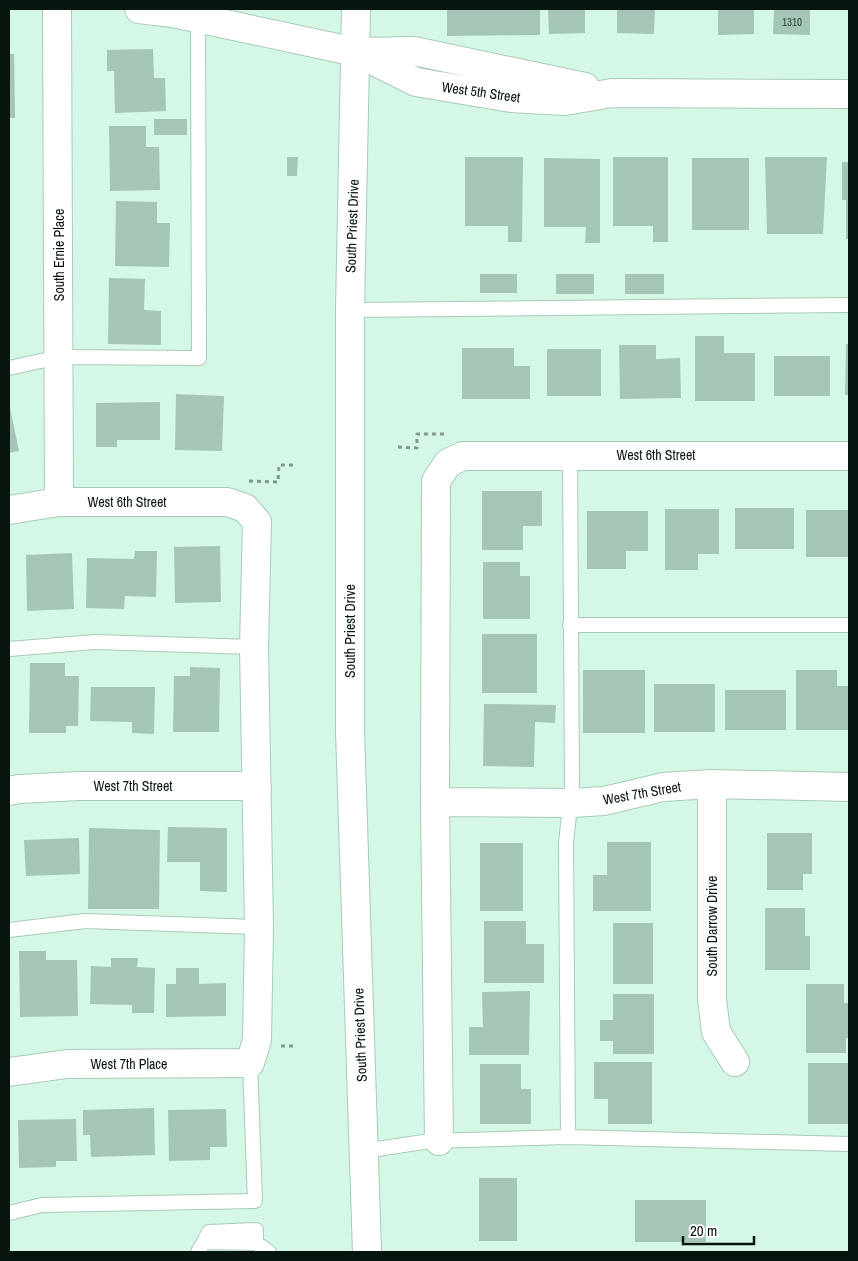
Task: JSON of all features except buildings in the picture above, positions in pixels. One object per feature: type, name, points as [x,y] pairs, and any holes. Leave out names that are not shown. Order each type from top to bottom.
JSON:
[{"type":"street","name":"South Ernie Place","points":[[57,9],[59,502]]},
{"type":"street","name":"West 5th Street","points":[[139,9],[198,18],[356,52],[414,51],[612,93],[849,94]]},
{"type":"street","name":"South Priest Drive","points":[[356,9],[350,310],[350,732],[368,1252]]},
{"type":"street","name":"West 6th Street","points":[[457,445],[570,455],[849,456]]},
{"type":"street","points":[[439,1141],[435,802],[436,481],[457,445]]},
{"type":"street","name":"West 6th Street","points":[[9,510],[59,502],[227,502],[245,508],[257,522],[254,647]]},
{"type":"street","points":[[250,1063],[257,1040],[259,927],[254,647]]},
{"type":"street","name":"West 7th Street","points":[[435,802],[572,803],[604,801],[663,787],[712,784],[848,792]]},
{"type":"street","name":"South Darrow Drive","points":[[712,784],[712,999],[716,1032],[735,1062]]},
{"type":"street","name":"West 7th Street","points":[[9,791],[79,786],[257,786]]},
{"type":"street","name":"West 7th Place","points":[[9,1072],[67,1064],[250,1063]]},
{"type":"lane","points":[[9,368],[59,357],[199,358],[198,18]]},
{"type":"lane","points":[[350,310],[849,305]]},
{"type":"lane","points":[[568,1137],[566,844],[572,803],[570,455]]},
{"type":"lane","points":[[570,625],[849,625]]},
{"type":"lane","points":[[9,649],[95,642],[254,647]]},
{"type":"lane","points":[[9,930],[85,921],[259,927]]},
{"type":"lane","points":[[9,1213],[42,1204],[255,1201],[250,1063]]},
{"type":"lane","points":[[364,1151],[439,1141],[568,1137],[849,1144]]},
{"type":"lane","points":[[201,1247],[256,1243],[269,1252]]},
{"type":"path","points":[[398,448],[417,448],[417,434],[457,445]]},
{"type":"path","points":[[240,480],[278,482],[279,465],[293,465]]}]
